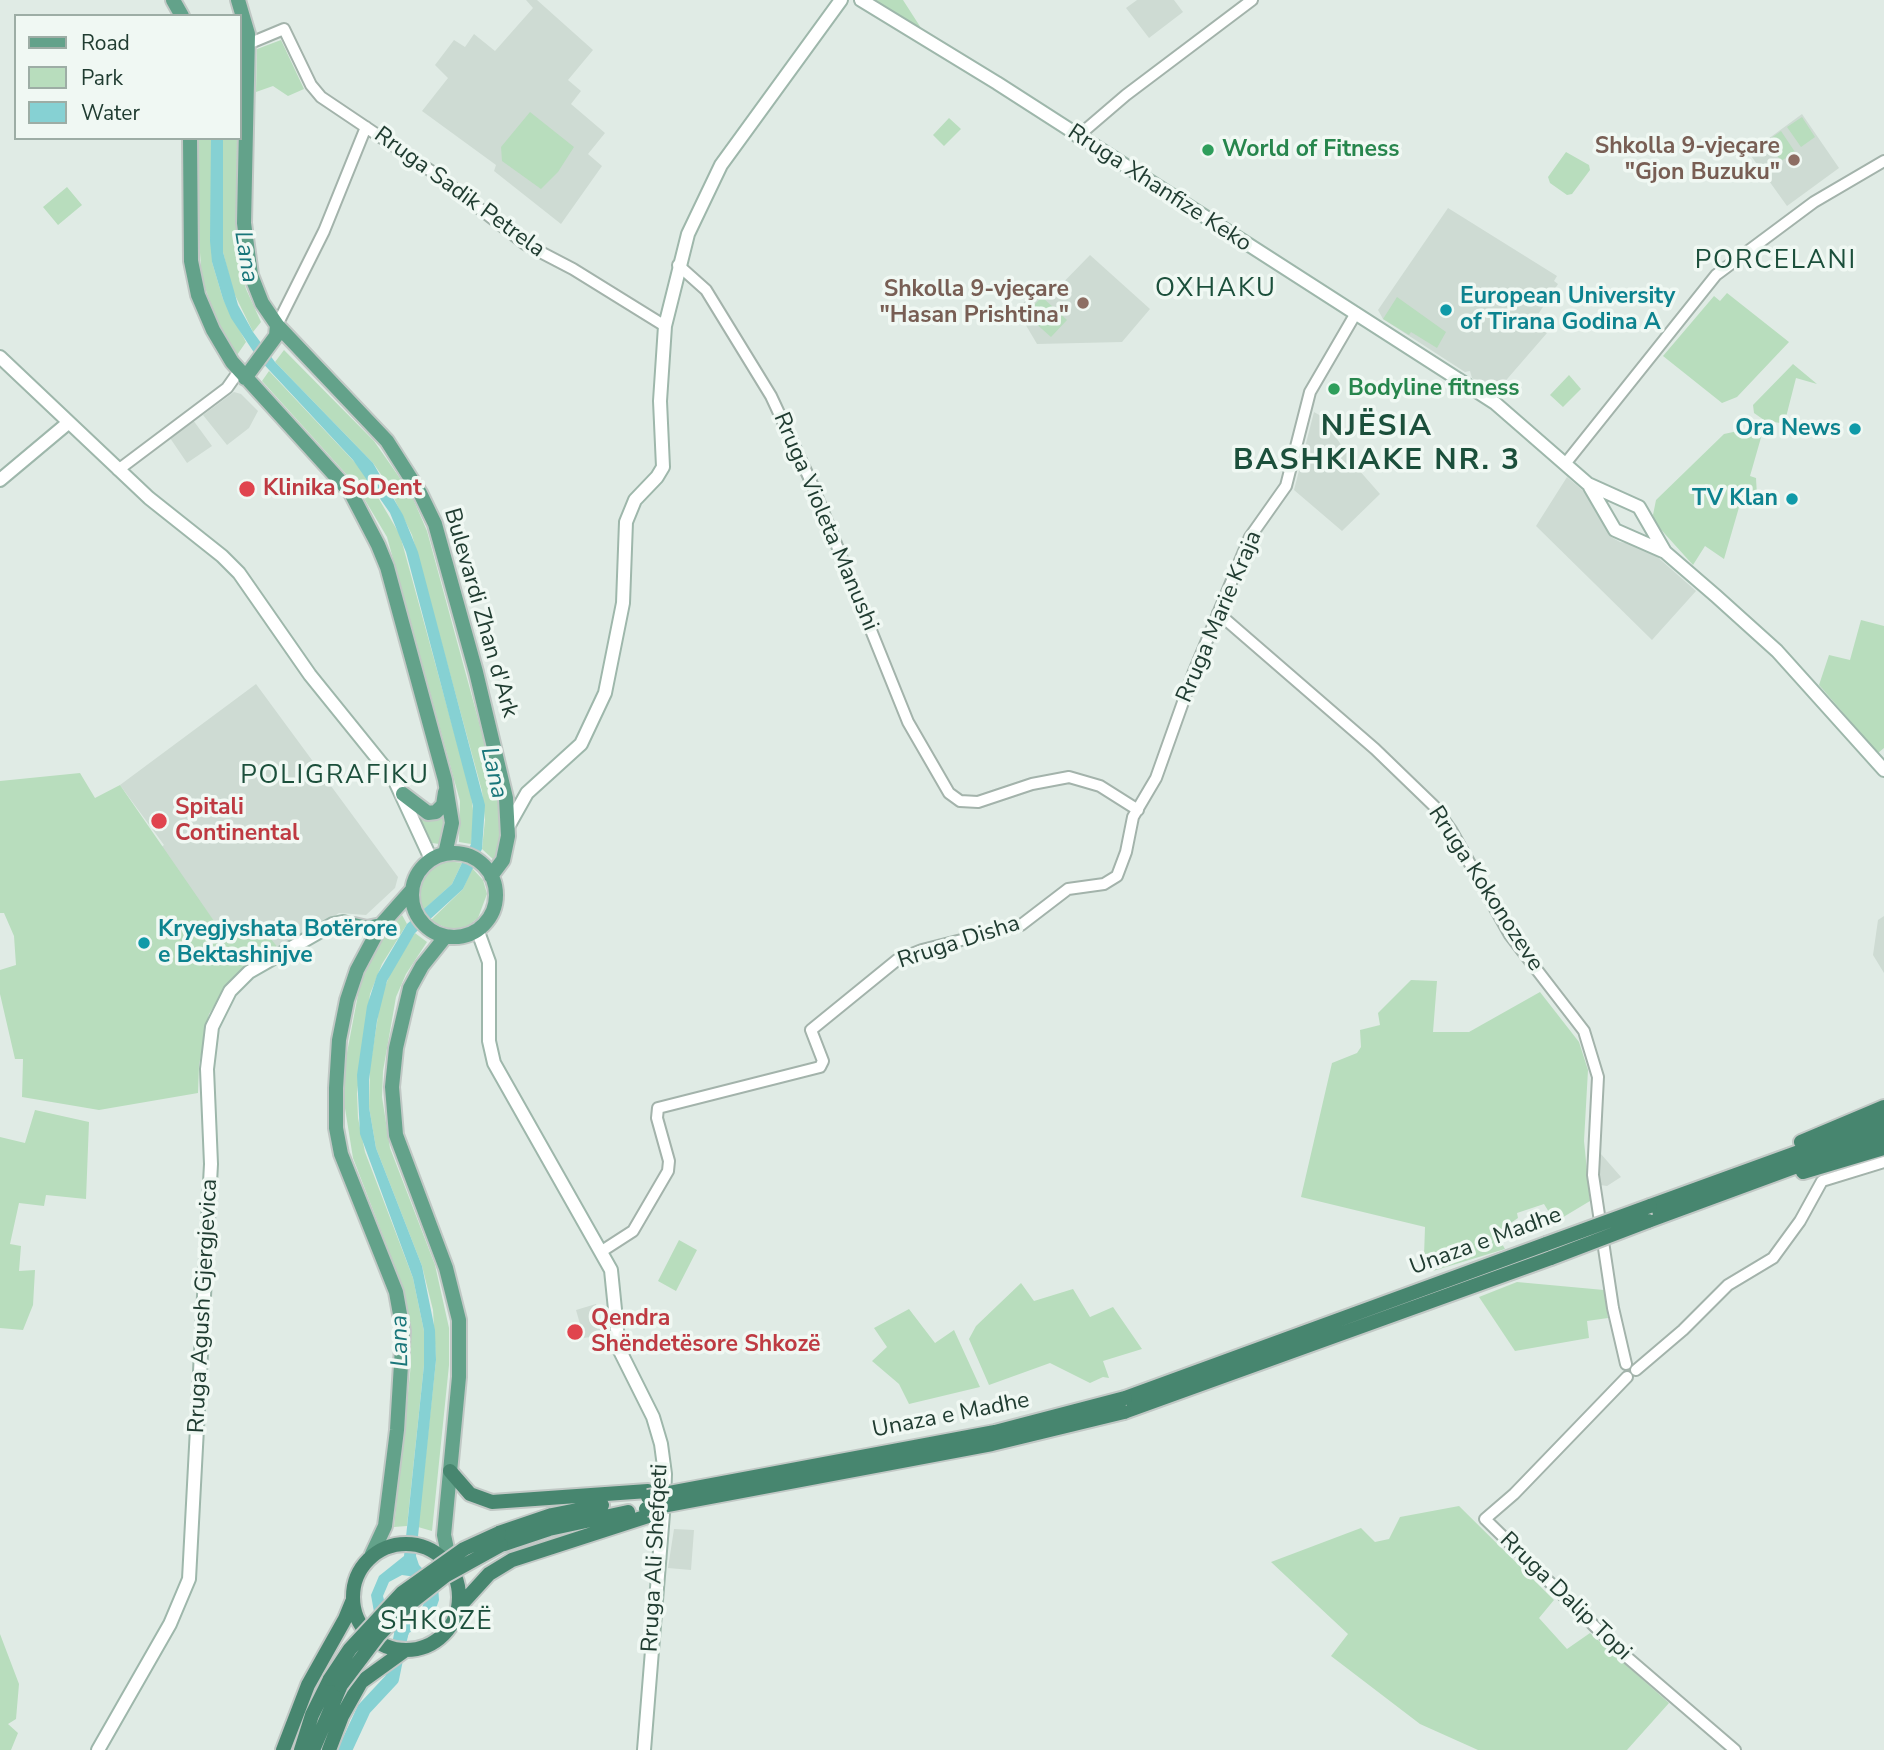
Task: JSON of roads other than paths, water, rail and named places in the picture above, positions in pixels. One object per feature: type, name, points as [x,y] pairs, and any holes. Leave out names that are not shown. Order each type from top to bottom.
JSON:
[{"type":"highway","points":[[1721,1181],[1884,1107]]},
{"type":"highway","points":[[1721,1181],[1884,1121]]},
{"type":"highway","name":"Unaza e Madhe","points":[[1549,1251],[1602,1239],[1884,1134]]},
{"type":"highway","points":[[1747,1185],[1845,1161],[1884,1148]]},
{"type":"highway","name":"Unaza e Madhe","points":[[301,1750],[312,1715],[336,1682],[350,1649],[402,1593],[464,1549],[500,1539],[563,1512],[776,1485],[992,1444],[1124,1405],[1549,1251],[1650,1206],[1721,1181]]},
{"type":"highway","name":"Unaza e Madhe","points":[[648,1503],[815,1466],[1124,1405]]},
{"type":"highway","points":[[450,1471],[470,1494],[492,1502],[648,1503]]},
{"type":"highway","points":[[329,1750],[355,1690],[371,1672],[398,1652],[436,1642],[447,1631],[458,1608],[489,1574],[512,1560],[648,1503]]},
{"type":"highway","points":[[283,1750],[304,1693],[345,1619],[358,1573],[372,1554],[390,1545],[418,1545],[431,1550],[451,1568],[459,1594],[458,1608]]},
{"type":"highway","points":[[352,1601],[361,1627],[371,1638],[398,1652]]},
{"type":"highway","points":[[313,1750],[336,1682]]},
{"type":"main road","points":[[509,825],[527,793],[582,744],[606,693],[623,603],[626,523],[635,500],[663,467],[660,401],[665,327],[678,265],[688,234],[720,164],[841,0]]},
{"type":"main road","name":"Rruga Xhanfize Keko","points":[[866,2],[1494,403],[1588,484],[1628,503]]},
{"type":"main road","name":"Bulevardi Zhan d'Ark","points":[[242,18],[248,44],[244,242],[257,291],[273,332],[387,441],[420,493],[444,554],[502,780],[509,825],[503,860],[487,871]]},
{"type":"main road","points":[[190,140],[193,278],[213,330],[351,493],[368,523],[387,567],[445,780],[452,823],[444,855]]},
{"type":"main road","points":[[245,370],[273,332]]},
{"type":"main road","points":[[0,357],[118,470],[239,573],[296,656],[390,773],[444,855]]},
{"type":"main road","points":[[0,480],[68,423]]},
{"type":"main road","name":"Rruga Xhanfize Keko","points":[[1588,484],[1611,522]]},
{"type":"main road","points":[[1665,552],[1615,530],[1611,522],[1615,508],[1628,503],[1639,507],[1665,552],[1777,651],[1884,770]]},
{"type":"main road","points":[[1628,536],[1640,530],[1644,517]]},
{"type":"main road","points":[[403,794],[424,812],[436,812],[444,802],[445,780]]},
{"type":"main road","points":[[502,780],[514,792],[527,793]]},
{"type":"main road","points":[[444,855],[468,855],[487,871],[494,906],[477,929],[457,937],[446,936],[432,930],[420,920],[414,906],[412,890],[416,876],[444,855]]},
{"type":"main road","points":[[372,1554],[385,1526],[397,1430],[403,1331],[396,1292],[338,1141],[335,1104],[339,1040],[347,1000],[366,949],[381,925],[412,890]]},
{"type":"main road","name":"Rruga Agush Gjergjevica","points":[[98,1750],[170,1625],[189,1579],[211,1164],[211,1110],[207,1069],[212,1027],[230,991],[250,972],[333,924],[343,922],[354,925]]},
{"type":"main road","points":[[354,925],[367,928],[381,925]]},
{"type":"main road","points":[[354,925],[366,949]]},
{"type":"main road","name":"Rruga Ali Shefqeti","points":[[477,929],[489,962],[489,1041],[494,1063],[602,1251],[613,1279],[619,1349],[653,1417],[666,1474],[644,1750]]},
{"type":"main road","points":[[446,936],[422,966],[410,988],[396,1048],[392,1087],[396,1135],[446,1268],[459,1321],[459,1377],[444,1535],[451,1568]]},
{"type":"street","points":[[1077,137],[1126,95],[1252,0]]},
{"type":"street","name":"Rruga Sadik Petrela","points":[[248,44],[284,29],[313,89],[325,101],[445,181],[525,244],[573,269],[665,327]]},
{"type":"street","points":[[273,332],[324,231],[366,127]]},
{"type":"street","points":[[1565,464],[1716,275],[1814,202],[1884,161]]},
{"type":"street","name":"Rruga Violeta Manushi","points":[[678,265],[706,290],[771,396],[812,484],[903,712],[949,793],[960,801],[978,802],[1032,784],[1069,777],[1100,786],[1138,810]]},
{"type":"street","name":"Rruga Marie Kraja","points":[[1114,880],[1124,862],[1131,823],[1161,766],[1218,613],[1252,532],[1286,486],[1310,392],[1356,313]]},
{"type":"street","points":[[118,470],[227,388],[245,370]]},
{"type":"street","name":"Rruga Kokonozeve","points":[[1218,613],[1375,749],[1434,806],[1451,830],[1510,935],[1584,1031],[1598,1076],[1592,1160],[1602,1239],[1630,1370]]},
{"type":"street","name":"Rruga Disha","points":[[602,1251],[629,1235],[669,1166],[657,1118],[658,1108],[669,1103],[741,1088],[820,1067],[823,1061],[811,1030],[879,972],[912,953],[1027,923],[1068,889],[1114,880]]},
{"type":"street","name":"Rruga Dalip Topi","points":[[1735,1750],[1620,1652],[1485,1519],[1514,1494],[1630,1370],[1691,1323],[1728,1285],[1773,1258],[1800,1221],[1822,1181],[1884,1162]]},
{"type":"water","points":[[211,140],[223,140],[223,252],[238,305],[253,332],[275,362],[373,463],[403,515],[418,552],[485,805],[482,849],[463,889],[415,933],[387,981],[377,1021],[369,1080],[369,1107],[376,1148],[422,1266],[435,1330],[436,1360],[416,1556],[419,1565],[438,1585],[439,1600],[433,1617],[409,1633],[406,1641],[395,1640],[394,1630],[374,1612],[371,1595],[379,1576],[404,1556],[424,1365],[424,1331],[413,1278],[360,1134],[357,1075],[367,1006],[377,975],[407,924],[452,884],[471,844],[473,806],[406,552],[390,513],[353,460],[257,357],[231,318],[212,262]],"holes":[[[402,1575],[416,1577],[427,1596],[419,1614],[406,1619],[399,1618],[385,1604],[383,1596],[389,1582]]]},
{"type":"waterway","name":"Lana","points":[[345,1750],[364,1709],[392,1679],[403,1625]]},
{"type":"place","name":"World of Fitness","points":[[1208,150]]},
{"type":"place","name":"Shkolla 9-vjeçare \"Gjon Buzuku\"","points":[[1794,160]]},
{"type":"place","name":"Shkolla 9-vjeçare \"Hasan Prishtina\"","points":[[1083,303]]},
{"type":"place","name":"European University of Tirana Godina A","points":[[1446,310]]},
{"type":"place","name":"Bodyline fitness","points":[[1334,389]]},
{"type":"place","name":"Ora News","points":[[1855,429]]},
{"type":"place","name":"Klinika SoDent","points":[[247,489]]},
{"type":"place","name":"TV Klan","points":[[1792,499]]},
{"type":"place","name":"Spitali Continental","points":[[159,821]]},
{"type":"place","name":"Kryegjyshata Botërore e Bektashinjve","points":[[144,943]]},
{"type":"place","name":"Qendra Shëndetësore Shkozë","points":[[575,1332]]},
{"type":"district","name":"PORCELANI","points":[[1776,262]]},
{"type":"district","name":"OXHAKU","points":[[1216,290]]},
{"type":"district","name":"NJËSIA BASHKIAKE NR. 3","points":[[1377,445]]},
{"type":"district","name":"POLIGRAFIKU","points":[[335,777]]},
{"type":"district","name":"SHKOZË","points":[[437,1623]]}]
